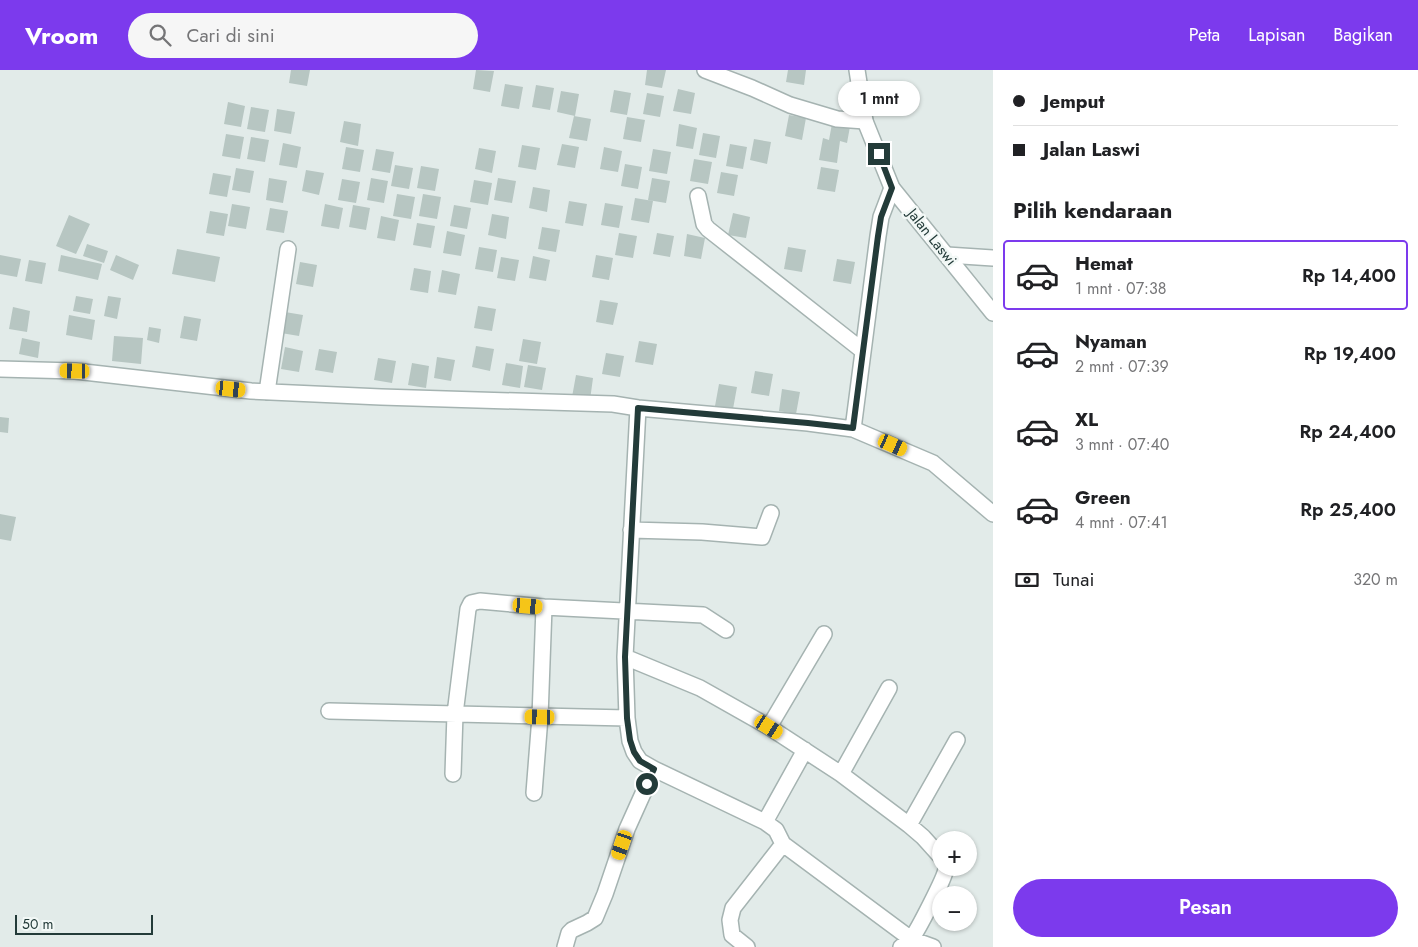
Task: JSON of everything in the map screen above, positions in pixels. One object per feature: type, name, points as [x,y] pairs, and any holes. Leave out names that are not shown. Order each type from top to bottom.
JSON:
[{"type":"street","points":[[705,70],[790,105],[837,119],[865,121]]},
{"type":"street","name":"Jalan Laswi","points":[[857,70],[865,121],[892,188],[993,313]]},
{"type":"street","points":[[853,428],[881,217],[892,188]]},
{"type":"street","points":[[698,196],[704,224],[708,229],[863,351]]},
{"type":"street","points":[[267,392],[288,249]]},
{"type":"street","points":[[947,255],[993,258]]},
{"type":"street","points":[[0,369],[75,371],[267,392],[613,404],[853,428],[933,463],[993,514]]},
{"type":"street","points":[[638,408],[625,657],[627,718],[634,752],[640,761],[654,769],[765,822],[776,830],[782,844],[906,943],[933,947]]},
{"type":"street","points":[[631,530],[702,532],[762,537],[771,513]]},
{"type":"street","points":[[453,774],[455,714],[468,609],[472,603],[480,601],[544,607],[703,615],[726,630]]},
{"type":"street","points":[[534,793],[540,717],[544,607]]},
{"type":"street","points":[[769,727],[824,634]]},
{"type":"street","points":[[625,657],[700,688],[769,727],[841,774],[909,825],[932,846]]},
{"type":"street","points":[[841,774],[889,688]]},
{"type":"street","points":[[328,711],[627,718]]},
{"type":"street","points":[[909,825],[957,740]]},
{"type":"street","points":[[765,822],[805,750]]},
{"type":"street","points":[[565,947],[569,933],[572,930],[594,918],[605,894],[627,829],[654,769]]},
{"type":"street","points":[[747,947],[732,935],[730,920],[733,908],[782,844]]},
{"type":"street","points":[[906,943],[944,876]]},
{"type":"building","points":[[291,70],[310,70],[307,86],[289,83]]},
{"type":"building","points":[[476,70],[494,71],[490,92],[473,89]]},
{"type":"building","points":[[647,70],[666,70],[662,88],[645,85]]},
{"type":"building","points":[[788,70],[806,70],[804,85],[786,82]]},
{"type":"building","points":[[505,84],[523,87],[519,109],[501,106]]},
{"type":"building","points":[[536,85],[554,88],[550,110],[532,107]]},
{"type":"building","points":[[678,89],[695,93],[691,114],[673,111]]},
{"type":"building","points":[[614,90],[631,93],[627,115],[610,112]]},
{"type":"building","points":[[561,91],[579,94],[575,116],[557,112]]},
{"type":"building","points":[[647,93],[664,96],[660,117],[643,114]]},
{"type":"building","points":[[228,102],[245,106],[241,127],[224,124]]},
{"type":"building","points":[[251,107],[269,110],[265,132],[247,129]]},
{"type":"building","points":[[277,109],[295,112],[291,134],[274,131]]},
{"type":"building","points":[[789,115],[806,118],[802,140],[785,136]]},
{"type":"building","points":[[574,116],[591,119],[587,141],[569,138]]},
{"type":"building","points":[[627,117],[645,120],[641,142],[623,139]]},
{"type":"building","points":[[833,118],[851,121],[847,143],[840,141],[837,163],[819,160],[823,138],[829,140]]},
{"type":"building","points":[[344,121],[361,124],[358,146],[340,142]]},
{"type":"building","points":[[679,124],[697,128],[693,149],[676,146]]},
{"type":"building","points":[[703,133],[720,136],[716,158],[699,155]]},
{"type":"building","points":[[226,134],[244,137],[240,159],[222,156]]},
{"type":"building","points":[[251,137],[269,140],[265,162],[247,159]]},
{"type":"building","points":[[754,139],[771,142],[767,164],[750,160]]},
{"type":"building","points":[[283,143],[301,147],[297,168],[279,165]]},
{"type":"building","points":[[562,144],[579,147],[575,168],[557,165]]},
{"type":"building","points":[[730,144],[747,147],[743,169],[726,166]]},
{"type":"building","points":[[522,145],[540,148],[536,170],[518,167]]},
{"type":"building","points":[[346,147],[364,150],[360,172],[342,169]]},
{"type":"building","points":[[604,147],[622,151],[618,172],[600,169]]},
{"type":"building","points":[[479,148],[496,151],[492,173],[475,169]]},
{"type":"building","points":[[376,149],[394,152],[390,173],[372,170]]},
{"type":"building","points":[[653,149],[671,152],[667,174],[649,171]]},
{"type":"building","points":[[694,159],[712,162],[708,184],[690,181]]},
{"type":"building","points":[[625,164],[642,167],[638,189],[621,186]]},
{"type":"building","points":[[395,165],[413,168],[409,189],[391,186]]},
{"type":"building","points":[[421,166],[439,169],[435,191],[417,188]]},
{"type":"building","points":[[821,167],[839,170],[835,192],[817,189]]},
{"type":"building","points":[[236,168],[254,171],[250,193],[232,190]]},
{"type":"building","points":[[306,170],[324,173],[319,195],[302,191]]},
{"type":"building","points":[[721,172],[738,175],[734,196],[717,193]]},
{"type":"building","points":[[213,173],[231,176],[227,197],[209,194]]},
{"type":"building","points":[[269,178],[287,181],[283,203],[266,200]]},
{"type":"building","points":[[371,178],[388,181],[384,203],[367,200]]},
{"type":"building","points":[[498,178],[516,181],[512,203],[494,200]]},
{"type":"building","points":[[652,178],[670,181],[666,203],[648,200]]},
{"type":"building","points":[[342,179],[360,182],[356,203],[338,200]]},
{"type":"building","points":[[474,180],[492,183],[488,205],[470,202]]},
{"type":"building","points":[[533,187],[550,190],[547,212],[529,208]]},
{"type":"building","points":[[397,194],[415,197],[411,219],[393,216]]},
{"type":"building","points":[[423,194],[441,197],[437,219],[419,216]]},
{"type":"building","points":[[635,198],[653,201],[649,223],[631,220]]},
{"type":"building","points":[[569,201],[587,204],[583,226],[565,223]]},
{"type":"building","points":[[605,203],[623,206],[619,228],[601,225]]},
{"type":"building","points":[[232,204],[250,207],[246,229],[228,226]]},
{"type":"building","points":[[325,204],[343,208],[339,229],[321,226]]},
{"type":"building","points":[[353,205],[370,208],[366,230],[349,227]]},
{"type":"building","points":[[454,205],[471,208],[467,229],[450,226]]},
{"type":"building","points":[[270,208],[288,211],[284,233],[266,230]]},
{"type":"building","points":[[210,211],[228,214],[224,236],[206,233]]},
{"type":"building","points":[[733,213],[750,217],[746,238],[728,235]]},
{"type":"building","points":[[492,214],[509,217],[506,239],[488,235]]},
{"type":"building","points":[[69,215],[90,224],[76,254],[56,246]]},
{"type":"building","points":[[381,216],[399,220],[395,241],[377,238]]},
{"type":"building","points":[[417,223],[435,226],[431,248],[413,245]]},
{"type":"building","points":[[542,227],[560,230],[556,252],[538,249]]},
{"type":"building","points":[[447,231],[465,235],[461,256],[443,253]]},
{"type":"building","points":[[619,233],[637,236],[633,258],[615,255]]},
{"type":"building","points":[[657,233],[674,236],[670,257],[653,254]]},
{"type":"building","points":[[687,234],[705,238],[701,259],[684,256]]},
{"type":"building","points":[[87,244],[108,251],[104,263],[83,256]]},
{"type":"building","points":[[479,247],[497,250],[493,272],[475,269]]},
{"type":"building","points":[[788,247],[806,250],[802,272],[784,269]]},
{"type":"building","points":[[177,249],[220,257],[215,282],[172,274]]},
{"type":"building","points":[[0,255],[21,259],[17,277],[0,274]]},
{"type":"building","points":[[61,255],[102,264],[98,280],[58,271]]},
{"type":"building","points":[[116,255],[139,265],[133,280],[110,270]]},
{"type":"building","points":[[596,255],[613,258],[609,280],[592,277]]},
{"type":"building","points":[[533,256],[550,260],[546,281],[529,278]]},
{"type":"building","points":[[501,257],[519,260],[515,281],[497,278]]},
{"type":"building","points":[[837,259],[855,262],[851,284],[833,281]]},
{"type":"building","points":[[29,260],[46,263],[42,284],[25,281]]},
{"type":"building","points":[[300,262],[317,265],[313,287],[296,284]]},
{"type":"building","points":[[414,268],[431,271],[428,293],[410,290]]},
{"type":"building","points":[[442,270],[460,274],[456,295],[438,292]]},
{"type":"building","points":[[76,296],[93,299],[90,314],[73,311]]},
{"type":"building","points":[[108,296],[121,298],[117,319],[104,316]]},
{"type":"building","points":[[600,300],[618,303],[613,325],[596,322]]},
{"type":"building","points":[[478,306],[496,309],[492,331],[474,328]]},
{"type":"building","points":[[13,307],[30,311],[27,332],[9,329]]},
{"type":"building","points":[[285,312],[303,315],[299,336],[281,333]]},
{"type":"building","points":[[69,315],[95,320],[92,340],[66,335]]},
{"type":"building","points":[[184,316],[201,319],[197,341],[180,338]]},
{"type":"building","points":[[149,327],[161,329],[159,343],[147,340]]},
{"type":"building","points":[[114,336],[143,338],[141,364],[112,361]]},
{"type":"building","points":[[22,338],[40,342],[38,358],[19,354]]},
{"type":"building","points":[[523,339],[541,342],[537,364],[519,361]]},
{"type":"building","points":[[639,341],[657,344],[653,365],[635,362]]},
{"type":"building","points":[[476,346],[494,349],[490,371],[472,367]]},
{"type":"building","points":[[285,347],[303,351],[299,372],[281,369]]},
{"type":"building","points":[[319,349],[337,352],[333,373],[315,370]]},
{"type":"building","points":[[606,353],[624,356],[620,377],[602,374]]},
{"type":"building","points":[[437,357],[455,360],[451,381],[434,378]]},
{"type":"building","points":[[378,358],[396,361],[392,383],[374,380]]},
{"type":"building","points":[[412,363],[429,366],[426,388],[408,385]]},
{"type":"building","points":[[506,363],[523,366],[520,388],[502,385]]},
{"type":"building","points":[[528,365],[546,368],[542,390],[524,387]]},
{"type":"building","points":[[755,371],[773,374],[769,396],[751,393]]},
{"type":"building","points":[[576,375],[593,378],[590,400],[572,397]]},
{"type":"building","points":[[719,384],[737,387],[733,409],[715,406]]},
{"type":"building","points":[[782,389],[800,392],[796,414],[779,411]]},
{"type":"building","points":[[0,417],[9,418],[8,433],[0,432]]},
{"type":"building","points":[[0,514],[16,517],[11,541],[0,539]]},
{"type":"route","points":[[647,784],[654,769],[640,761],[634,752],[630,740],[627,718],[625,657],[638,408],[853,428],[881,217],[892,188],[879,154]]}]
